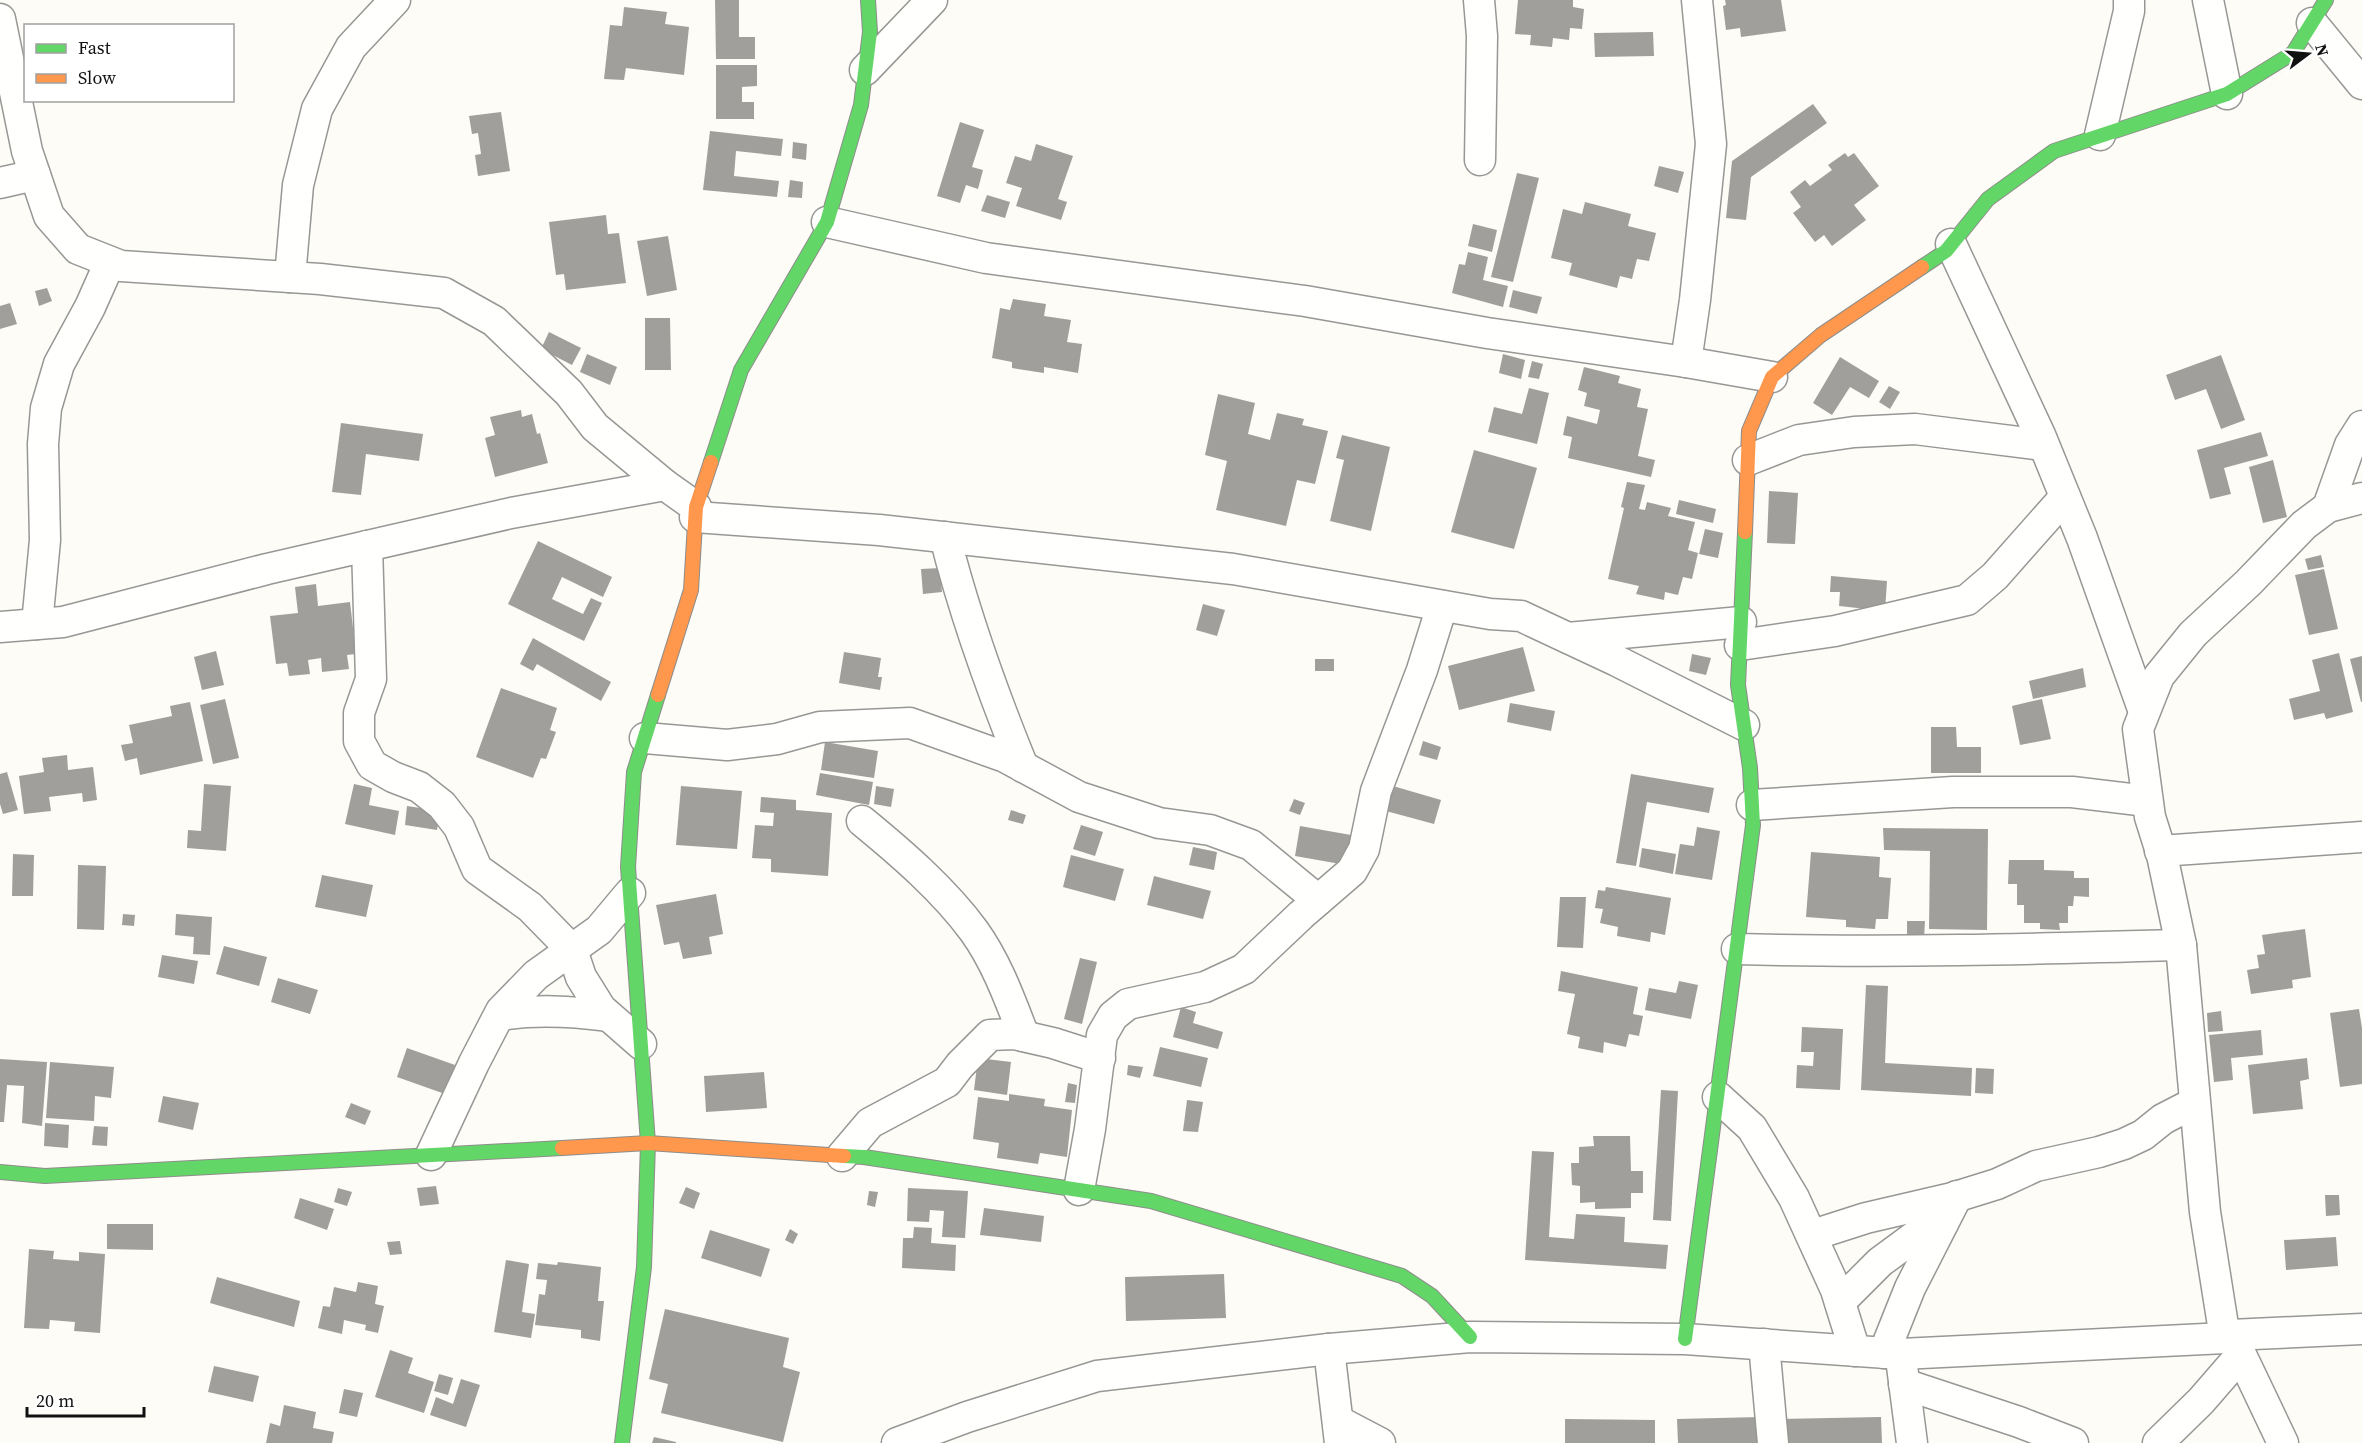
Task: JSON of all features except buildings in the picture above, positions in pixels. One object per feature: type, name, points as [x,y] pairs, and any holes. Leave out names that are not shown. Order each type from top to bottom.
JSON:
[{"type":"street","points":[[290,277],[298,185],[317,109],[351,47],[395,0]]},
{"type":"street","points":[[622,1443],[644,1267],[648,1143],[628,867],[634,771],[691,590],[696,512],[741,370],[828,222],[861,105],[870,32],[868,0]]},
{"type":"street","points":[[865,70],[932,0]]},
{"type":"street","points":[[1479,0],[1482,36],[1480,160]]},
{"type":"street","points":[[1686,362],[1712,144],[1697,0]]},
{"type":"street","points":[[2100,135],[2129,11],[2129,0]]},
{"type":"street","points":[[2208,0],[2227,94]]},
{"type":"street","points":[[1685,1339],[1753,825],[1750,768],[1738,685],[1740,634],[1749,431],[1772,377],[1821,335],[1946,251],[1988,199],[2054,152],[2227,94],[2293,53],[2319,12],[2362,84]]},
{"type":"street","points":[[0,19],[27,151],[35,175],[49,216],[78,249],[121,266],[290,277],[444,293],[494,321],[569,393],[596,427],[696,512],[1233,569],[1490,614],[1521,616],[1744,725]]},
{"type":"street","points":[[0,183],[35,175]]},
{"type":"street","points":[[828,222],[986,258],[1305,301],[1487,333],[1772,377]]},
{"type":"street","points":[[1951,244],[2043,445],[2082,538],[2144,712]]},
{"type":"street","points":[[37,624],[45,540],[43,444],[46,408],[59,364],[90,307],[110,262]]},
{"type":"street","points":[[2328,507],[2350,445],[2362,426]]},
{"type":"street","points":[[1748,459],[1798,440],[1864,431],[1915,429],[2043,445]]},
{"type":"street","points":[[0,627],[63,622],[267,568],[512,513],[665,484]]},
{"type":"street","points":[[1566,638],[1835,631],[1967,600],[1995,576],[2065,497]]},
{"type":"street","points":[[2283,1443],[2232,1343],[2205,1212],[2181,945],[2160,851],[2150,818],[2138,729],[2159,676],[2193,634],[2248,583],[2304,525],[2328,507],[2362,498]]},
{"type":"street","points":[[945,537],[961,602],[977,650],[1023,767]]},
{"type":"street","points":[[367,546],[371,679],[358,713],[359,741],[372,765],[393,777],[419,787],[442,805],[459,827],[477,869],[530,907],[572,950],[581,977],[608,1016],[641,1044]]},
{"type":"street","points":[[1079,1190],[1102,1035],[1113,1016],[1128,1004],[1205,987],[1244,969],[1352,871],[1364,849],[1376,791],[1422,670],[1442,606]]},
{"type":"street","points":[[645,738],[727,745],[777,739],[820,727],[910,723],[1005,757],[1079,797],[1160,823],[1210,830],[1251,845],[1318,900]]},
{"type":"street","points":[[1752,805],[1953,792],[2072,792],[2147,801]]},
{"type":"street","points":[[862,821],[914,867],[973,931],[992,961],[1009,995],[1024,1036]]},
{"type":"street","points":[[2160,851],[2362,837]]},
{"type":"street","points":[[431,1155],[500,1014],[536,975],[599,930],[630,893]]},
{"type":"street","points":[[1737,949],[1851,951],[2181,945]]},
{"type":"street","points":[[500,1014],[529,1010],[571,1011],[608,1016]]},
{"type":"street","points":[[842,1156],[870,1123],[947,1082],[960,1065],[990,1035],[1024,1036],[1100,1058]]},
{"type":"street","points":[[1718,1097],[1752,1128],[1794,1198],[1813,1235],[1840,1302],[1855,1351]]},
{"type":"street","points":[[1813,1235],[1866,1218],[1997,1184],[2036,1166],[2124,1144],[2143,1135],[2163,1119],[2194,1103]]},
{"type":"street","points":[[0,1172],[45,1176],[648,1143],[864,1157],[1151,1201],[1402,1276],[1431,1296],[1470,1337]]},
{"type":"street","points":[[1912,1443],[1904,1384],[1892,1353],[1910,1288],[1957,1196]]},
{"type":"street","points":[[1840,1302],[1880,1262],[1918,1234],[1943,1223]]},
{"type":"street","points":[[897,1443],[967,1417],[1097,1376],[1329,1349],[1470,1337],[1685,1339],[1892,1353],[2232,1343],[2362,1329]]},
{"type":"street","points":[[2158,1443],[2202,1401],[2232,1343]]},
{"type":"street","points":[[1764,1344],[1773,1443]]},
{"type":"street","points":[[1329,1349],[1339,1432],[1380,1443]]},
{"type":"street","points":[[1904,1384],[2019,1422],[2073,1443]]},
{"type":"traffic: fast","points":[[711,462],[741,370],[827,222],[861,105],[870,32],[868,0]]},
{"type":"traffic: fast","points":[[1922,267],[1946,251],[1988,199],[2054,151],[2227,94],[2293,53],[2326,0]]},
{"type":"traffic: fast","points":[[1685,1339],[1753,825],[1750,768],[1738,685],[1745,532]]},
{"type":"traffic: fast","points":[[622,1443],[644,1267],[648,1143],[628,867],[634,772],[658,695]]},
{"type":"traffic: fast","points":[[0,1172],[45,1176],[562,1148]]},
{"type":"traffic: fast","points":[[844,1156],[864,1157],[1151,1201],[1402,1276],[1432,1296],[1470,1337]]},
{"type":"traffic: slow","points":[[1745,532],[1749,431],[1772,377],[1821,335],[1922,267]]},
{"type":"traffic: slow","points":[[658,695],[691,590],[696,507],[711,462]]},
{"type":"traffic: slow","points":[[562,1148],[648,1143],[844,1156]]}]
